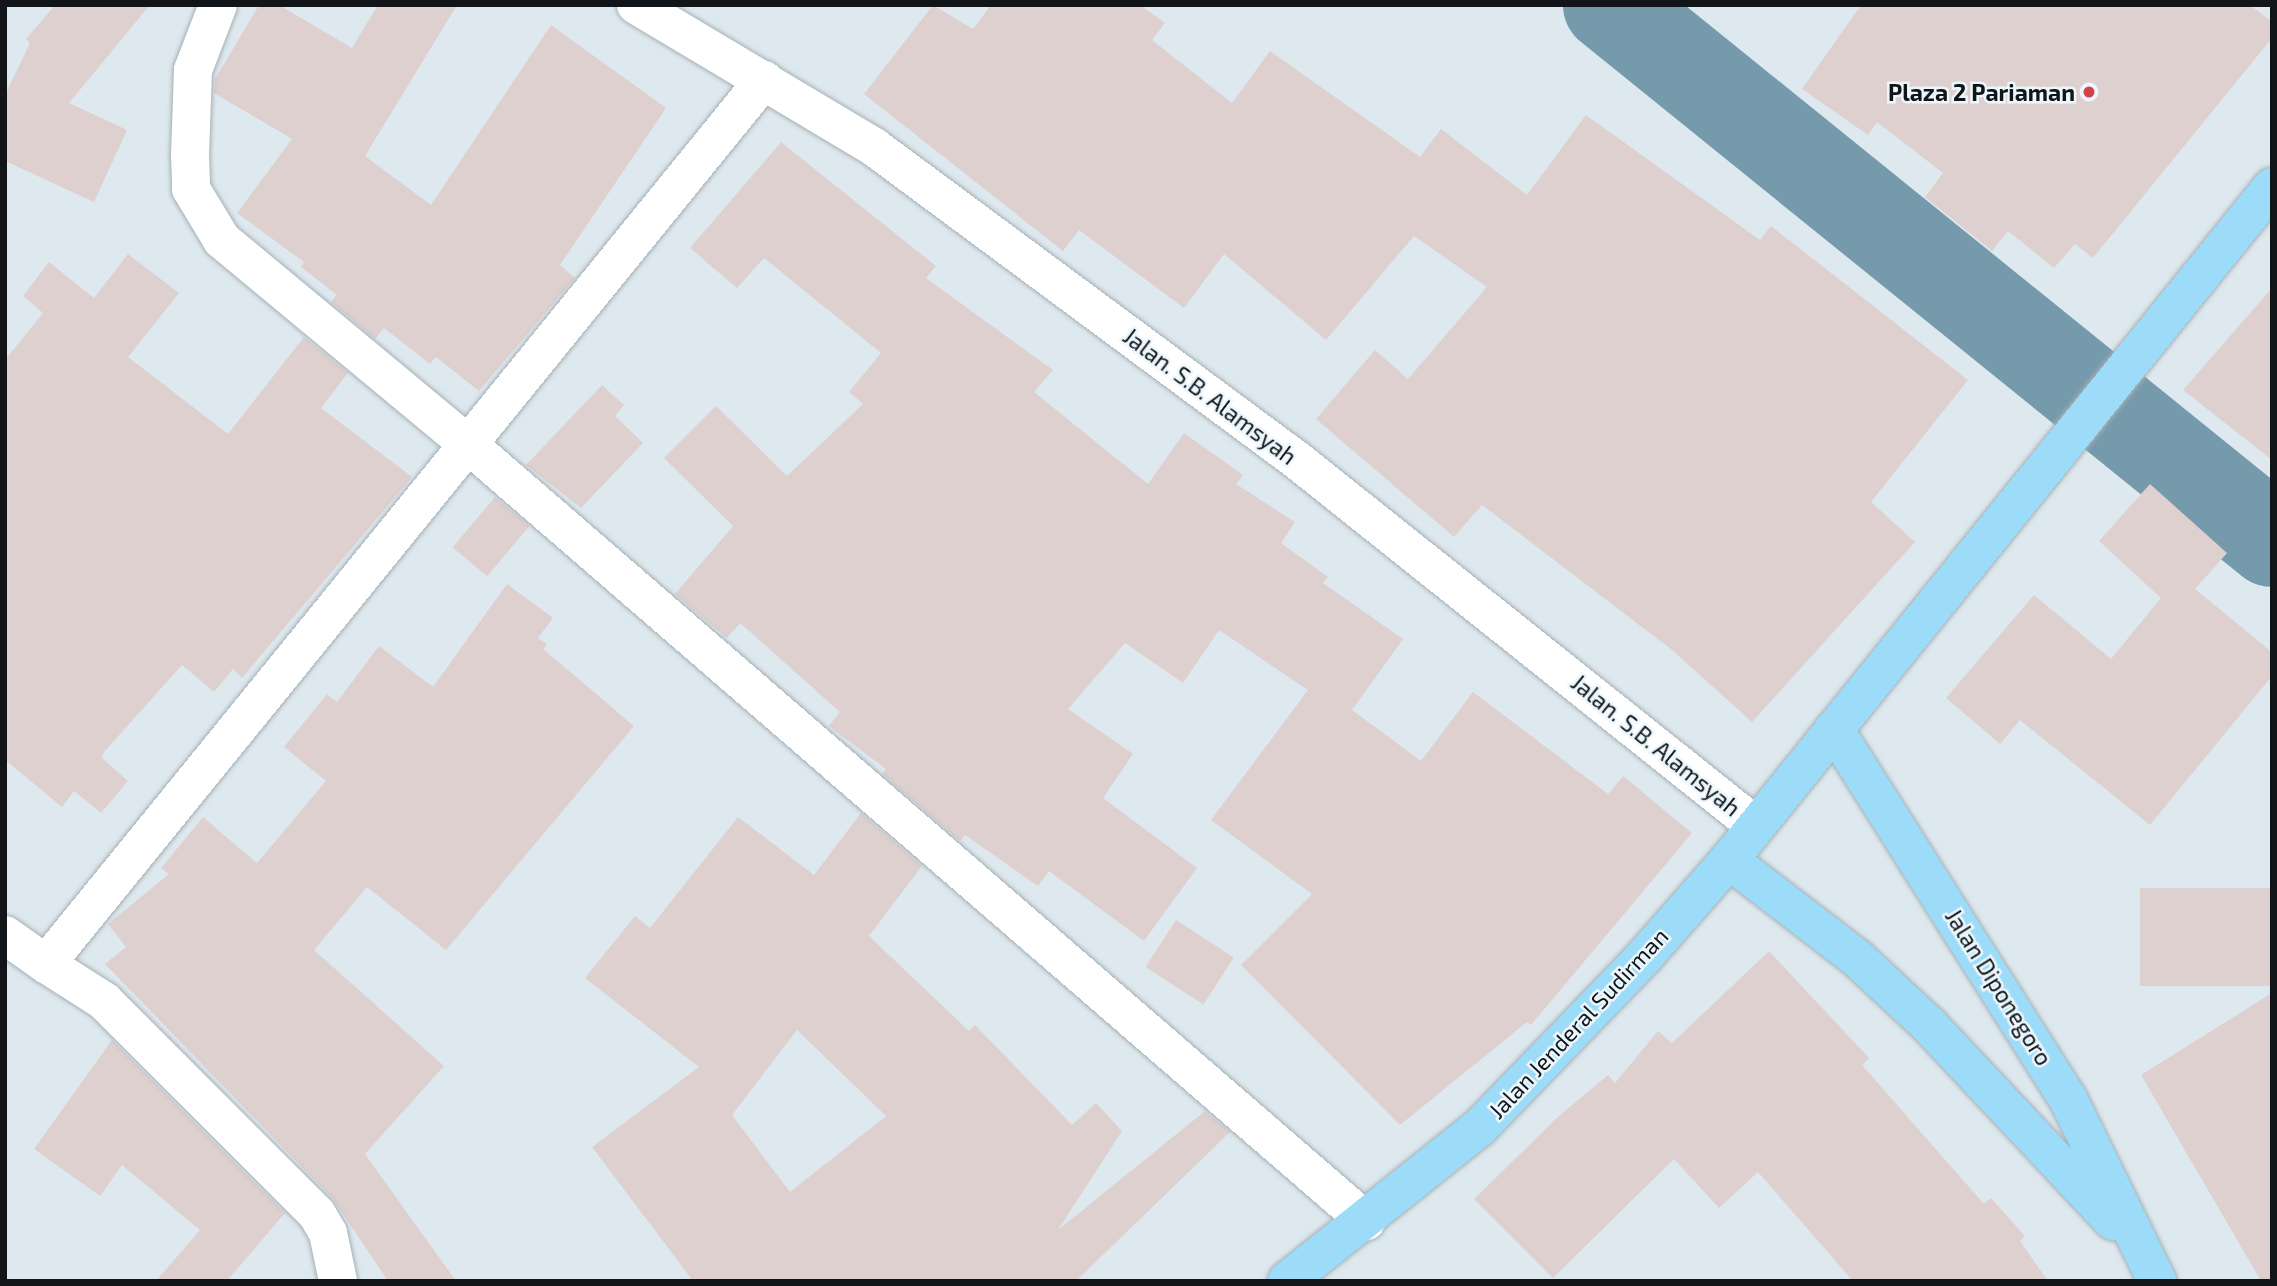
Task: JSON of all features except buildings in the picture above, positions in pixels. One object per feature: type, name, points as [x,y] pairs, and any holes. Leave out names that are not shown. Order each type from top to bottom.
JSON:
[{"type":"main road","name":"Jalan Jenderal Sudirman","points":[[1287,1281],[1366,1221],[1479,1128],[1729,860],[2272,187]]},
{"type":"main road","name":"Jalan Diponegoro","points":[[1834,729],[2068,1099],[2151,1268]]},
{"type":"main road","name":"Jalan Diponegoro","points":[[1729,860],[1858,960],[1929,1025],[2151,1268]]},
{"type":"street","points":[[218,5],[193,71],[191,189],[202,214],[222,240],[470,446],[1366,1221]]},
{"type":"street","name":"Jalan. S.B. Alamsyah","points":[[636,5],[874,147],[1298,461],[1756,825]]},
{"type":"street","points":[[46,964],[470,446],[764,80]]},
{"type":"street","points":[[5,935],[104,1000],[317,1214],[338,1281]]},
{"type":"waterway","points":[[1610,5],[2272,540]]},
{"type":"place","name":"Plaza 2 Pariaman","points":[[2089,92]]}]
